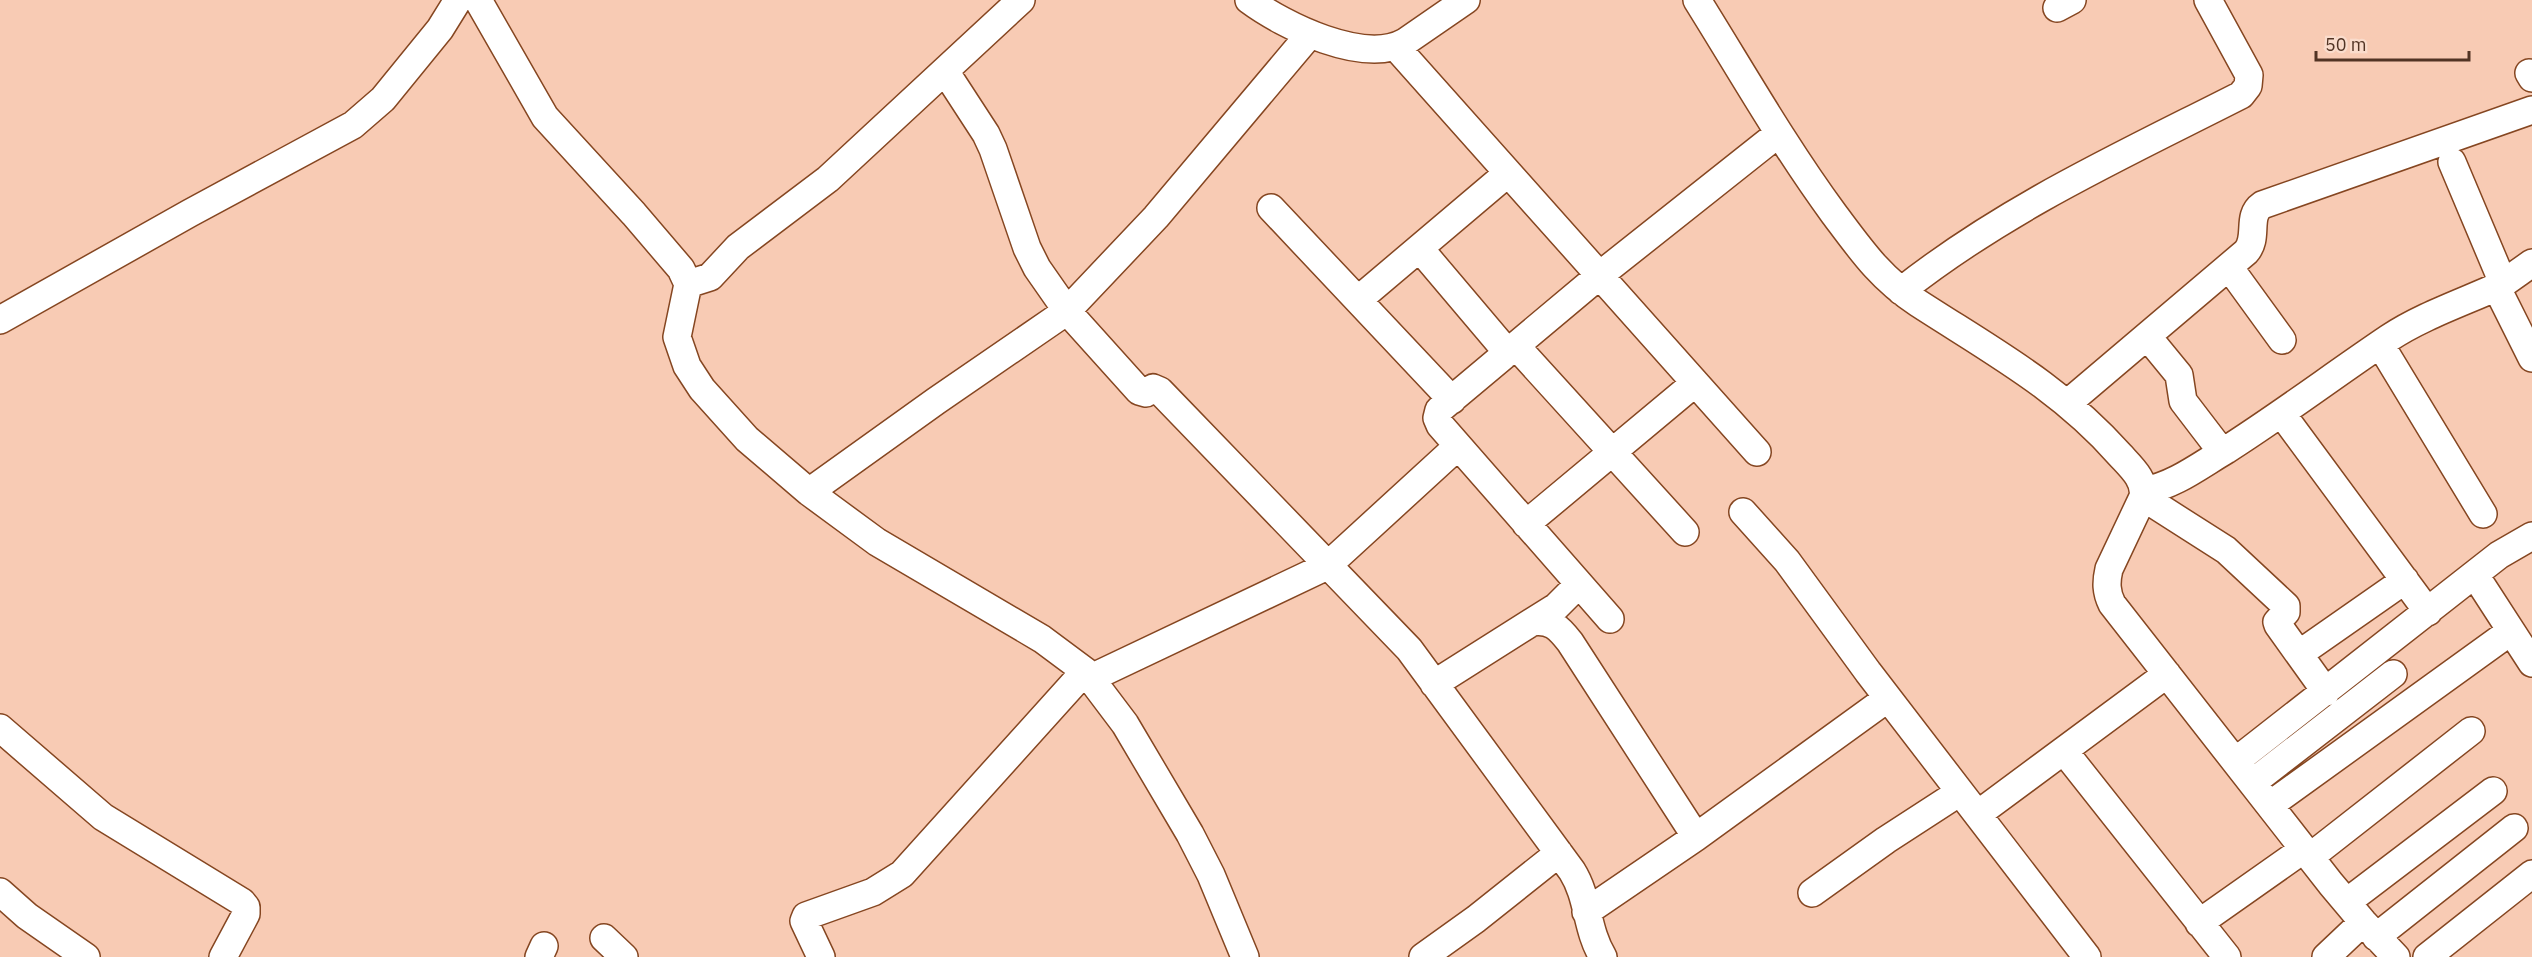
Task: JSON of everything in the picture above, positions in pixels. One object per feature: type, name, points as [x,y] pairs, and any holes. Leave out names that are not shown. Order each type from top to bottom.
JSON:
[{"type":"street","points":[[0,320],[353,125],[383,99],[440,29],[458,0]]},
{"type":"street","points":[[478,0],[545,117],[681,268],[688,284],[677,337],[687,366],[702,390],[747,439],[809,492],[877,542],[1042,639],[1088,674],[1125,724],[1190,834],[1211,875],[1245,957]]},
{"type":"street","points":[[688,284],[710,277],[738,247],[828,179],[1021,0]]},
{"type":"street","points":[[1249,0],[1274,17],[1310,34],[1372,50],[1396,47],[1466,0]]},
{"type":"street","points":[[1698,0],[1819,194],[1873,266],[1901,291],[2012,362],[2068,403],[2108,441],[2137,475],[2144,494],[2226,550],[2286,606],[2286,612],[2277,622],[2325,692]]},
{"type":"street","points":[[1901,291],[2002,219],[2245,91],[2249,75],[2208,0]]},
{"type":"street","points":[[809,492],[1067,311],[1156,218],[1310,34]]},
{"type":"street","points":[[1396,47],[1757,452]]},
{"type":"street","points":[[945,71],[986,134],[1027,248],[1037,268],[1067,311],[1139,391],[1146,393],[1153,388],[1160,390],[1409,649],[1559,853],[1579,884],[1592,936],[1603,957]]},
{"type":"street","points":[[2068,403],[2252,247],[2253,216],[2256,209],[2262,205],[2532,110]]},
{"type":"street","points":[[1610,619],[1440,425],[1437,418],[1439,410],[1600,275],[1779,133]]},
{"type":"street","points":[[2452,162],[2503,283],[2500,285],[2499,295],[2532,358]]},
{"type":"street","points":[[1358,300],[1508,173]]},
{"type":"street","points":[[1271,208],[1452,400]]},
{"type":"street","points":[[1420,249],[1685,532]]},
{"type":"street","points":[[2396,957],[2362,921],[2307,853],[2112,604],[2106,588],[2109,569],[2144,494],[2170,484],[2282,414],[2326,381],[2404,329],[2500,285],[2532,263]]},
{"type":"street","points":[[2229,267],[2282,340]]},
{"type":"street","points":[[2147,336],[2179,375],[2183,401],[2222,452]]},
{"type":"street","points":[[2380,344],[2483,514]]},
{"type":"street","points":[[1526,524],[1695,382]]},
{"type":"street","points":[[2282,414],[2428,612]]},
{"type":"street","points":[[820,957],[804,921],[806,916],[873,892],[902,874],[1088,674],[1327,566],[1458,446]]},
{"type":"street","points":[[1743,512],[1787,561],[2082,955]]},
{"type":"street","points":[[2236,761],[2499,555],[2532,537]]},
{"type":"street","points":[[2475,575],[2532,663]]},
{"type":"street","points":[[2299,654],[2405,580]]},
{"type":"street","points":[[1434,684],[1556,607],[1580,584]]},
{"type":"street","points":[[1532,622],[1543,620],[1554,624],[1570,642],[1696,837]]},
{"type":"street","points":[[2270,805],[2511,631]]},
{"type":"street","points":[[1978,814],[2167,674]]},
{"type":"street","points":[[2252,783],[2393,674]]},
{"type":"street","points":[[1586,912],[1696,837],[1888,698]]},
{"type":"street","points":[[0,728],[103,817],[242,902],[246,907],[246,914],[223,957]]},
{"type":"street","points":[[2199,923],[2307,853],[2471,731]]},
{"type":"street","points":[[2064,751],[2227,957]]},
{"type":"street","points":[[2326,957],[2493,791]]},
{"type":"street","points":[[1812,893],[1886,840],[1960,792]]},
{"type":"street","points":[[2362,921],[2514,828]]},
{"type":"street","points":[[1423,957],[1476,919],[1559,853]]},
{"type":"street","points":[[2427,957],[2532,874]]},
{"type":"street","points":[[0,892],[27,916],[86,957]]},
{"type":"street","points":[[604,938],[624,957]]}]
